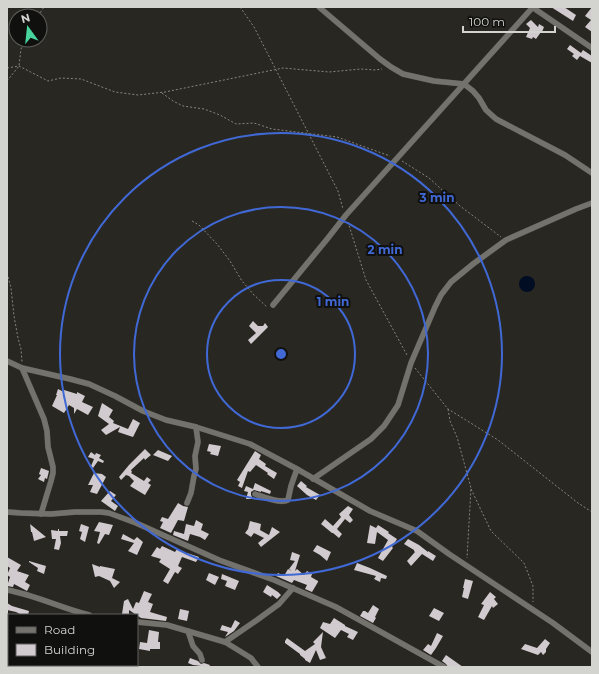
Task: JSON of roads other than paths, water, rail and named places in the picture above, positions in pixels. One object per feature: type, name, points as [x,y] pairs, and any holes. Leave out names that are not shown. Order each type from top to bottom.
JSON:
[{"type":"street","points":[[319,7],[391,67],[403,74],[434,81],[464,84],[473,91],[486,110],[496,119],[565,155],[592,173]]},
{"type":"street","points":[[273,305],[346,215],[532,7],[592,48]]},
{"type":"street","points":[[313,479],[371,439],[384,426],[398,405],[411,363],[435,306],[451,282],[506,240],[592,203]]},
{"type":"street","points":[[7,361],[22,368],[70,378],[89,384],[142,411],[166,420],[196,427],[250,444],[370,511],[417,532],[466,566],[533,609],[592,652]]},
{"type":"street","points":[[22,368],[48,431],[48,447],[53,467],[52,477],[41,514]]},
{"type":"street","points":[[187,503],[191,493],[196,470],[195,456],[198,442],[196,427]]},
{"type":"street","points":[[255,494],[284,502],[288,500],[297,469]]},
{"type":"street","points":[[7,512],[41,514],[75,512],[109,513],[136,523],[219,560],[274,580],[336,607],[444,667]]},
{"type":"street","points":[[225,642],[279,604],[293,588]]},
{"type":"street","points":[[7,590],[85,614]]},
{"type":"street","points":[[138,622],[167,625],[225,642],[251,658],[258,667]]},
{"type":"street","points":[[188,631],[193,646],[200,654],[202,660]]},
{"type":"water","points":[[527,276],[534,281],[535,284],[530,291],[527,292],[520,287],[519,284],[524,277]]}]
